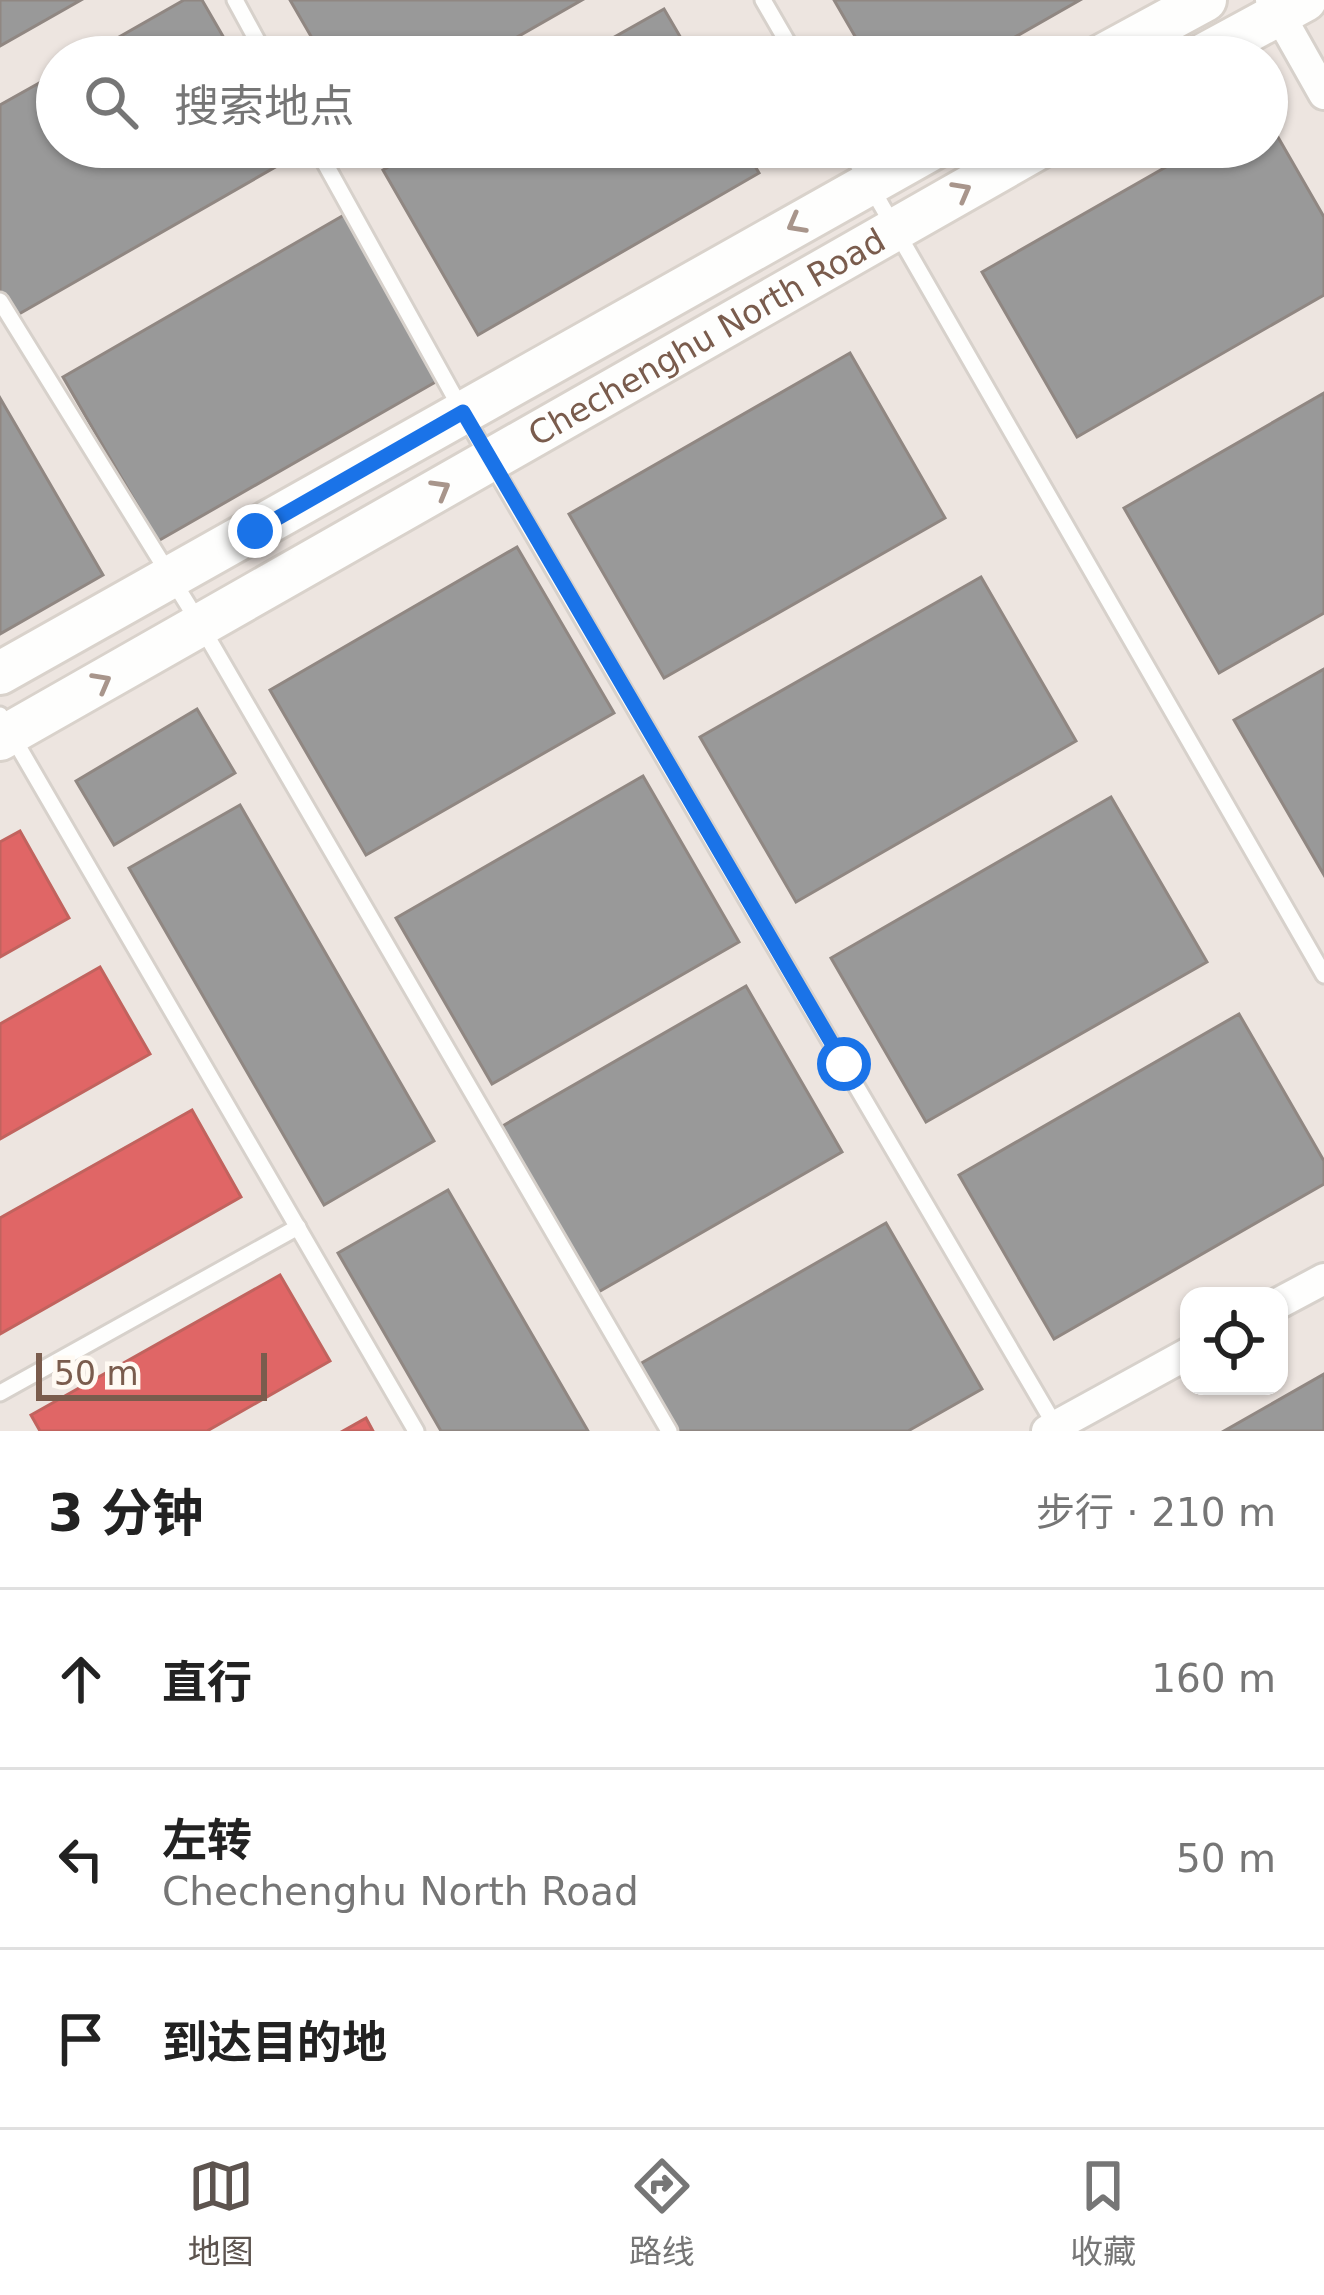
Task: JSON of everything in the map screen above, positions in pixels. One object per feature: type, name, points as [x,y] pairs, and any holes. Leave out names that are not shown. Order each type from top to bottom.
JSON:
[{"type":"main road","points":[[1139,36],[1205,0]]},
{"type":"main road","points":[[1234,36],[1285,4]]},
{"type":"main road","name":"Chechenghu North Road","points":[[0,674],[463,412],[854,168]]},
{"type":"main road","name":"Chechenghu North Road","points":[[4,729],[201,626],[1002,168]]},
{"type":"street","points":[[1285,4],[1324,94]]},
{"type":"street","points":[[1288,1298],[1324,1279]]},
{"type":"street","points":[[1054,1429],[1180,1358]]},
{"type":"lane","points":[[235,0],[255,36]]},
{"type":"lane","points":[[764,0],[784,36]]},
{"type":"lane","points":[[328,168],[490,461],[1054,1429]]},
{"type":"lane","points":[[861,168],[1324,975]]},
{"type":"lane","points":[[0,301],[201,626],[669,1431]]},
{"type":"lane","points":[[4,729],[416,1431]]},
{"type":"lane","points":[[0,1393],[298,1227]]},
{"type":"shaded area","points":[[0,0],[1324,0],[1324,1431],[0,1431]]},
{"type":"building: 商业","points":[[20,831],[69,918],[0,957],[0,842]]},
{"type":"building: 商业","points":[[100,967],[150,1054],[0,1139],[0,1024]]},
{"type":"building: 商业","points":[[192,1110],[241,1197],[0,1334],[0,1218]]},
{"type":"building: 商业","points":[[280,1275],[330,1361],[207,1431],[40,1431],[31,1415]]},
{"type":"building: 商业","points":[[366,1418],[373,1431],[343,1431]]},
{"type":"building: 工业","points":[[0,0],[81,0],[0,46]]},
{"type":"building: 工业","points":[[184,0],[202,0],[223,36],[121,36]]},
{"type":"building: 工业","points":[[290,0],[582,0],[519,36],[311,36]]},
{"type":"building: 工业","points":[[834,0],[1080,0],[1017,36],[855,36]]},
{"type":"building: 工业","points":[[664,9],[680,36],[616,36]]},
{"type":"building: 工业","points":[[36,85],[36,168],[274,168],[12,318],[0,297],[0,105]]},
{"type":"building: 工业","points":[[1288,154],[1324,217],[1324,295],[1077,437],[982,272],[1164,168],[1288,168]]},
{"type":"building: 工业","points":[[756,168],[759,173],[478,335],[383,170]]},
{"type":"building: 工业","points":[[344,215],[439,380],[158,541],[63,377]]},
{"type":"building: 工业","points":[[850,353],[945,518],[664,678],[569,514]]},
{"type":"building: 工业","points":[[1324,393],[1324,613],[1219,673],[1124,508]]},
{"type":"building: 工业","points":[[0,398],[103,575],[0,634]]},
{"type":"building: 工业","points":[[517,547],[614,713],[366,855],[270,690]]},
{"type":"building: 工业","points":[[981,577],[1076,741],[796,902],[700,737]]},
{"type":"building: 工业","points":[[1324,669],[1324,875],[1234,720]]},
{"type":"building: 工业","points":[[197,709],[235,773],[114,845],[76,781]]},
{"type":"building: 工业","points":[[643,776],[739,942],[492,1084],[396,918]]},
{"type":"building: 工业","points":[[1111,797],[1207,962],[926,1122],[831,958]]},
{"type":"building: 工业","points":[[240,805],[434,1141],[324,1205],[129,868]]},
{"type":"building: 工业","points":[[746,986],[842,1152],[595,1294],[499,1128]]},
{"type":"building: 工业","points":[[1239,1014],[1324,1161],[1324,1184],[1054,1339],[959,1175]]},
{"type":"building: 工业","points":[[448,1190],[588,1431],[441,1431],[338,1253]]},
{"type":"building: 工业","points":[[886,1223],[982,1389],[908,1431],[677,1431],[638,1365]]},
{"type":"building: 工业","points":[[1324,1374],[1324,1431],[1224,1431],[1288,1395]]},
{"type":"route","points":[[255,531],[463,412],[844,1064]]}]
